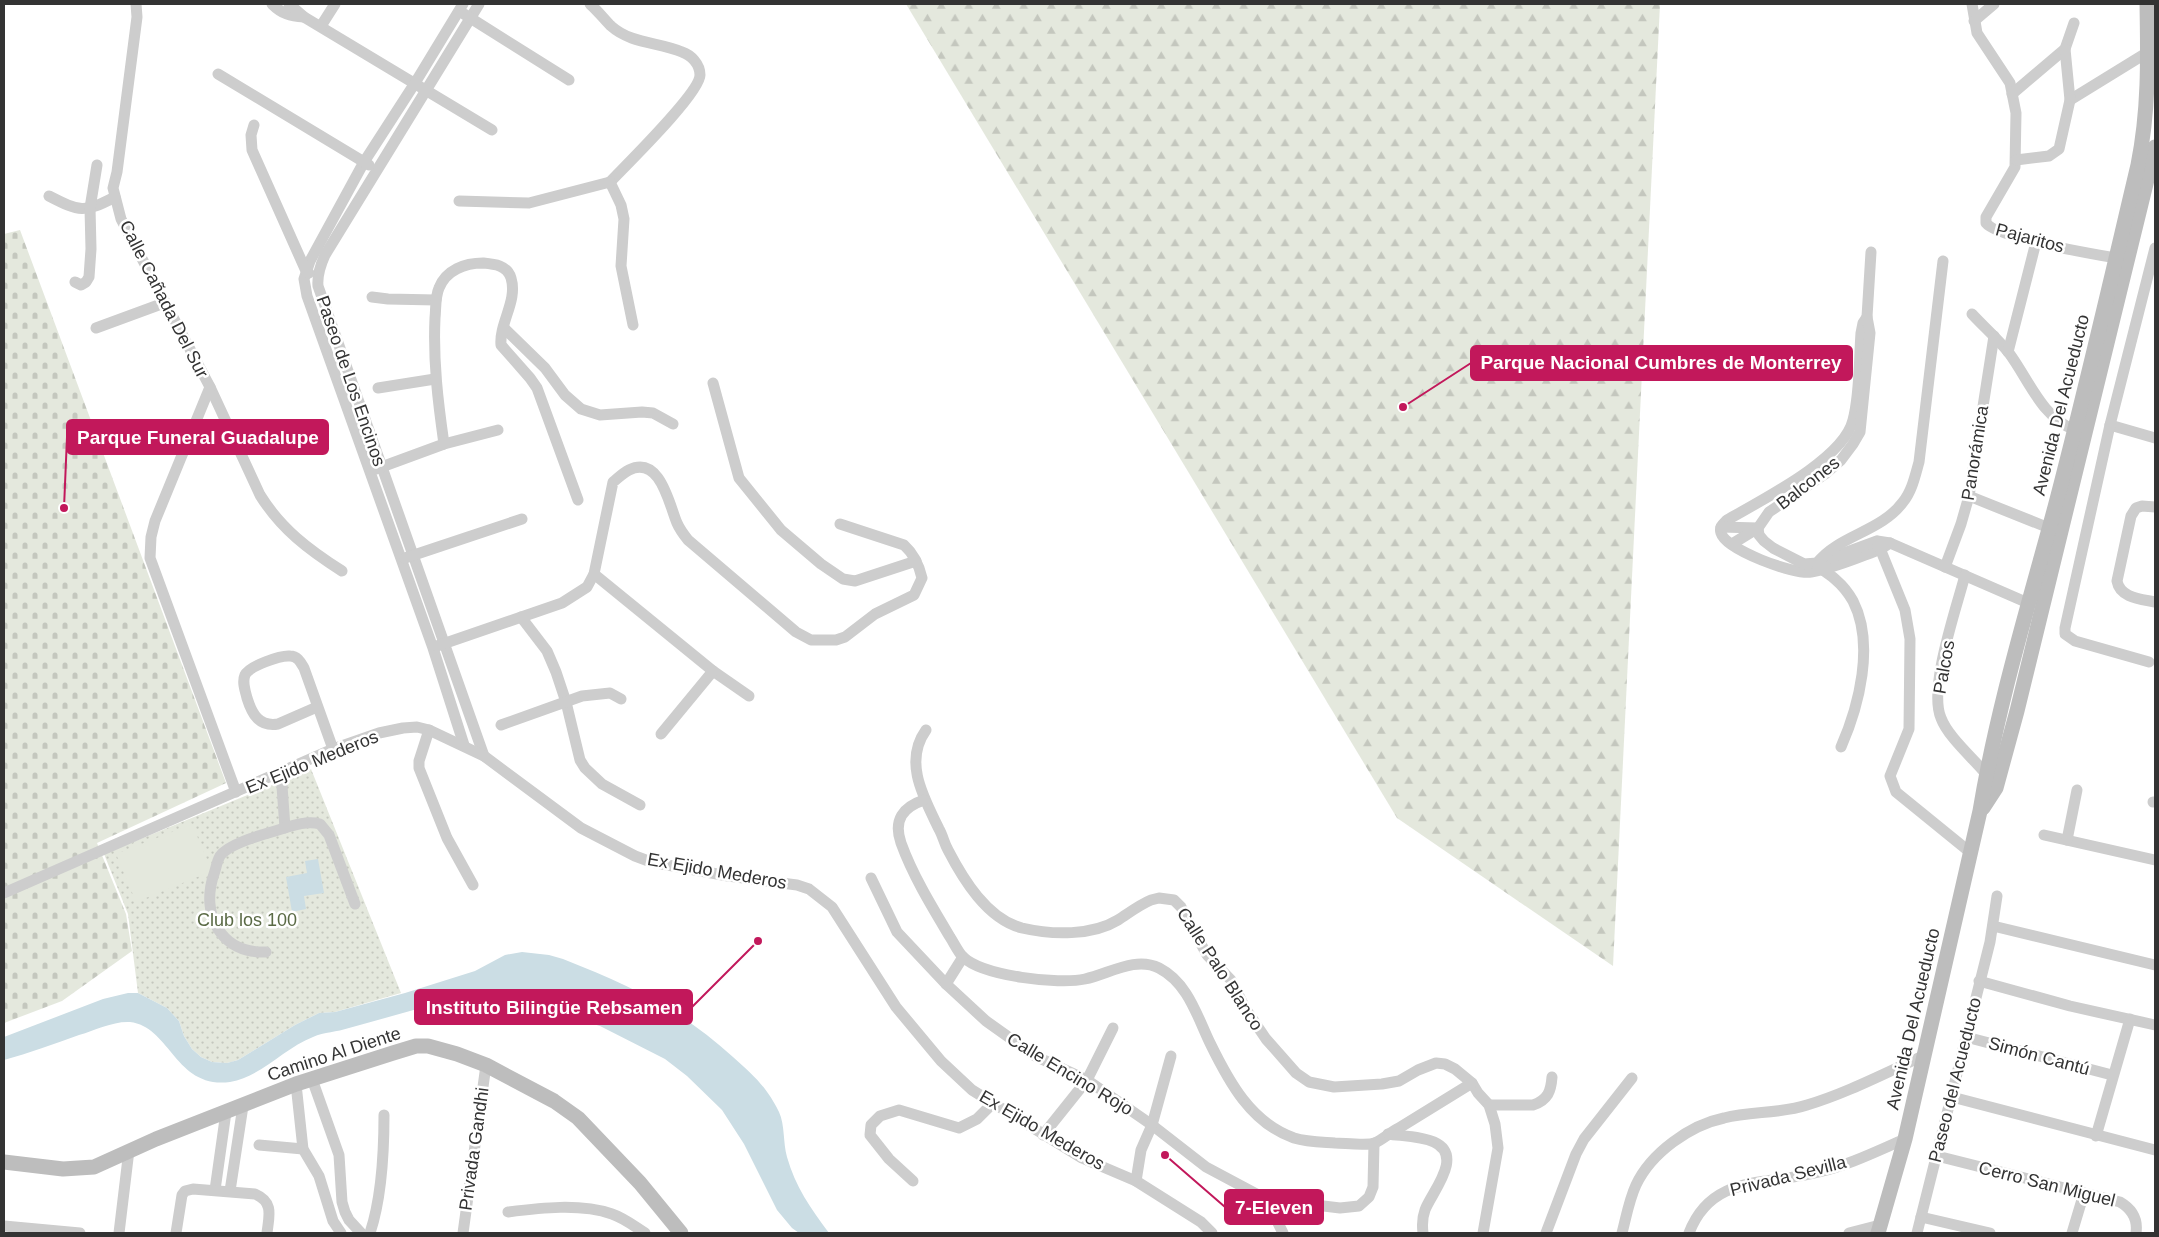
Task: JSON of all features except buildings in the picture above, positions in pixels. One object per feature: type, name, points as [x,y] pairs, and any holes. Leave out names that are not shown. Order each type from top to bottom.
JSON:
[{"type":"street","name":"Calle Cañada Del Sur","points":[[136,4],[138,17],[117,172],[113,188],[115,197],[129,235],[210,387],[260,495],[269,509],[298,540],[342,570]]},
{"type":"street","points":[[272,4],[281,12],[290,16],[304,17]]},
{"type":"street","points":[[289,4],[304,17],[492,130]]},
{"type":"street","points":[[321,26],[335,4]]},
{"type":"street","name":"Paseo de Los Encinos","points":[[464,745],[413,556],[318,286],[317,278],[320,264],[479,4]]},
{"type":"street","points":[[459,201],[529,203],[610,182],[673,115],[698,83],[700,75],[698,67],[691,57],[683,52],[625,35],[612,26],[590,4]]},
{"type":"street","points":[[1972,4],[1974,22],[1980,40],[2010,84],[2016,114],[2016,160],[2048,156],[2059,149],[2070,100],[2065,49],[2074,23]]},
{"type":"street","points":[[1974,22],[1994,4]]},
{"type":"street","name":"Avenida Del Acueducto","points":[[1879,1229],[1905,1139],[1971,853],[1986,774],[2028,603],[2075,430],[2144,138],[2148,88],[2147,4]]},
{"type":"street","points":[[461,8],[470,18],[569,80]]},
{"type":"street","name":"Paseo de Los Encinos","points":[[461,8],[364,162],[306,270],[304,279],[307,296],[401,560],[484,756]]},
{"type":"street","points":[[2012,94],[2065,49]]},
{"type":"street","points":[[2070,100],[2148,52]]},
{"type":"street","points":[[218,74],[378,169]]},
{"type":"street","points":[[254,125],[250,142],[252,150],[306,270],[317,278]]},
{"type":"street","name":"Avenida Del Acueducto","points":[[1980,811],[1996,788],[2017,711],[2155,147]]},
{"type":"street","name":"Pajaritos","points":[[2016,160],[2010,176],[1985,220],[1992,229],[2036,242],[2116,258]]},
{"type":"street","points":[[75,282],[81,285],[89,278],[91,249],[90,208],[97,166]]},
{"type":"street","points":[[610,182],[621,205],[624,219],[621,266],[632,325]]},
{"type":"street","points":[[49,196],[70,207],[84,210],[115,197]]},
{"type":"street","points":[[2008,352],[2036,242]]},
{"type":"street","points":[[2149,662],[2075,642],[2065,634],[2065,628],[2110,425],[2155,248]]},
{"type":"street","name":"Balcones","points":[[1732,544],[1758,528],[1770,512],[1825,474],[1841,460],[1860,432],[1870,333],[1867,317],[1871,252]]},
{"type":"street","points":[[1819,566],[1826,553],[1888,517],[1904,501],[1911,488],[1919,462],[1943,261]]},
{"type":"street","points":[[444,444],[435,379],[436,300],[439,288],[447,276],[457,268],[472,264],[493,264],[503,267],[508,272],[513,287],[501,345],[537,388],[578,500]]},
{"type":"street","points":[[372,297],[436,300]]},
{"type":"street","points":[[96,328],[164,303]]},
{"type":"street","points":[[1972,314],[2008,352],[2049,413],[2062,425],[2075,430]]},
{"type":"street","name":"Balcones","points":[[1721,530],[1727,520],[1791,482],[1824,458],[1845,435],[1853,422],[1861,333],[1863,323],[1867,317]]},
{"type":"street","points":[[504,328],[545,368],[564,395],[581,409],[600,415],[653,413],[673,424]]},
{"type":"street","name":"Panorámica","points":[[1945,567],[1969,496],[1994,336]]},
{"type":"street","points":[[378,388],[435,379]]},
{"type":"street","points":[[713,383],[739,478],[781,530],[821,564],[848,580],[855,581],[916,561]]},
{"type":"street","points":[[210,387],[155,521],[151,536],[150,558],[236,792]]},
{"type":"street","points":[[2110,425],[2155,438]]},
{"type":"street","points":[[370,472],[444,444],[498,430]]},
{"type":"street","points":[[438,646],[572,598],[587,588],[594,574],[613,482],[627,471],[637,467],[651,470],[659,479],[678,526],[688,540],[796,632],[806,638],[836,640],[845,637],[875,614],[909,599],[914,595],[922,578],[910,550],[904,545],[840,524]]},
{"type":"street","points":[[1969,496],[2049,528]]},
{"type":"street","points":[[2155,507],[2142,506],[2136,508],[2131,516],[2117,581],[2118,588],[2127,595],[2155,602]]},
{"type":"street","points":[[401,560],[522,519]]},
{"type":"street","points":[[1841,747],[1851,724],[1860,690],[1863,663],[1860,623],[1853,601],[1836,579],[1819,566],[1804,564],[1773,548],[1759,535],[1758,528],[1721,530],[1724,539],[1750,555],[1800,573],[1819,566],[1883,544],[1965,575],[2028,603]]},
{"type":"street","points":[[1883,544],[1905,610],[1910,639],[1908,729],[1890,776],[1891,783],[1896,792],[1971,853]]},
{"type":"street","points":[[594,574],[713,671],[749,696]]},
{"type":"street","name":"Palcos","points":[[1965,575],[1946,648],[1937,700],[1940,717],[1950,732],[1986,774]]},
{"type":"street","points":[[521,617],[547,651],[566,702],[580,760],[585,768],[602,784],[640,805]]},
{"type":"street","points":[[317,707],[278,724],[272,725],[262,722],[251,710],[244,682],[246,673],[252,668],[278,658],[294,657],[304,668],[333,749]]},
{"type":"street","points":[[661,734],[713,671]]},
{"type":"street","points":[[501,726],[566,702],[601,693],[610,693],[621,699]]},
{"type":"street","name":"Ex Ejido Mederos","points":[[4,894],[333,749],[403,728],[417,727],[429,730],[484,756],[581,828],[635,856],[652,862],[728,876],[797,885],[809,889],[832,907],[896,1007],[941,1061],[972,1090],[1082,1158],[1136,1181],[1201,1222],[1212,1233]]},
{"type":"street","points":[[429,730],[419,761],[419,768],[447,838],[473,885]]},
{"type":"street","points":[[926,730],[917,747],[916,759],[924,800],[910,804],[905,809],[899,828],[901,842],[930,904],[963,957],[977,966],[995,972],[1018,977],[1065,981],[1082,980],[1131,965],[1145,964],[1169,974],[1183,986],[1220,1065],[1239,1096],[1259,1117],[1294,1137],[1307,1140],[1374,1143],[1472,1083],[1489,1105],[1495,1124],[1498,1148],[1483,1233]]},
{"type":"street","points":[[280,772],[285,828]]},
{"type":"street","points":[[2067,840],[2077,790]]},
{"type":"street","name":"Calle Palo Blanco","points":[[924,800],[940,829],[947,849],[969,886],[1003,919],[1021,928],[1074,933],[1091,931],[1118,920],[1138,906],[1151,900],[1159,898],[1174,900],[1188,917],[1208,955],[1231,980],[1245,1008],[1266,1039],[1296,1073],[1309,1082],[1334,1088],[1382,1084],[1398,1080],[1436,1063],[1446,1064],[1472,1083]]},
{"type":"street","points":[[266,952],[252,953],[242,950],[223,935],[213,923],[209,906],[211,881],[220,856],[225,851],[240,843],[285,828],[314,822],[320,824],[326,829],[355,904]]},
{"type":"street","points":[[2044,835],[2155,860]]},
{"type":"street","name":"Calle Encino Rojo","points":[[871,878],[898,932],[946,984],[986,1021],[1035,1056],[1087,1080],[1152,1125],[1206,1167],[1266,1199],[1340,1208],[1359,1206],[1369,1198],[1373,1187],[1374,1143]]},
{"type":"street","name":"Paseo del Acueducto","points":[[1917,1233],[1993,926],[1997,896]]},
{"type":"street","points":[[1993,926],[2155,966]]},
{"type":"street","points":[[946,984],[963,957]]},
{"type":"street","points":[[1979,981],[2070,1006],[2155,1026]]},
{"type":"street","points":[[2096,1136],[2112,1075],[2130,1019]]},
{"type":"street","points":[[1043,1134],[1087,1080],[1113,1028]]},
{"type":"street","name":"Simón Cantú","points":[[1966,1037],[2112,1075]]},
{"type":"street","name":"Camino Al Diente","points":[[4,1162],[62,1169],[85,1168],[101,1164],[129,1150],[296,1084],[416,1046],[442,1049],[486,1065],[554,1101],[578,1118],[640,1183],[677,1232]]},
{"type":"street","points":[[1136,1181],[1141,1150],[1152,1125],[1171,1056]]},
{"type":"street","points":[[1622,1233],[1635,1187],[1642,1173],[1660,1154],[1689,1132],[1724,1118],[1806,1106],[1832,1097],[1924,1056]]},
{"type":"street","name":"Privada Gandhi","points":[[463,1233],[486,1065]]},
{"type":"street","points":[[1489,1105],[1533,1105],[1539,1103],[1548,1095],[1552,1077]]},
{"type":"street","points":[[1546,1233],[1576,1154],[1584,1139],[1632,1078]]},
{"type":"street","points":[[312,1079],[339,1155],[340,1179],[345,1212],[349,1220],[361,1233]]},
{"type":"street","points":[[296,1084],[303,1149],[322,1185],[334,1221],[341,1233]]},
{"type":"street","points":[[1952,1097],[2155,1150]]},
{"type":"street","points":[[913,1182],[889,1159],[870,1135],[871,1124],[880,1116],[899,1110],[959,1128],[977,1119],[993,1103]]},
{"type":"street","points":[[230,1191],[243,1106]]},
{"type":"street","points":[[215,1190],[226,1112]]},
{"type":"street","points":[[370,1233],[377,1209],[384,1115]]},
{"type":"street","points":[[1388,1134],[1434,1142],[1446,1153],[1447,1161],[1444,1175],[1425,1210],[1422,1223],[1423,1233]]},
{"type":"street","name":"Privada Sevilla","points":[[1689,1233],[1694,1220],[1704,1206],[1714,1197],[1729,1189],[1743,1184],[1819,1172],[1905,1139]]},
{"type":"street","points":[[259,1145],[303,1149]]},
{"type":"street","points":[[119,1233],[129,1150]]},
{"type":"street","name":"Cerro San Miguel","points":[[1937,1156],[2120,1202],[2132,1212],[2137,1223],[2136,1233]]},
{"type":"street","points":[[322,1185],[340,1179]]},
{"type":"street","points":[[176,1233],[180,1202],[185,1191],[193,1188],[255,1194],[266,1200],[269,1214],[267,1233]]},
{"type":"street","points":[[2072,1233],[2084,1193]]},
{"type":"street","points":[[1266,1199],[1283,1233]]},
{"type":"street","points":[[508,1212],[570,1208],[592,1210],[612,1214],[645,1233]]},
{"type":"street","points":[[1921,1217],[1990,1233]]},
{"type":"street","points":[[4,1226],[80,1233]]},
{"type":"street","points":[[1849,1233],[1879,1229]]},
{"type":"green space","points":[[906,4],[1660,4],[1613,966],[1397,818]]},
{"type":"green space","points":[[20,230],[226,783],[97,843],[126,914],[132,951],[62,1001],[4,1023],[4,234]]},
{"type":"green space","name":"Club los 100","points":[[311,769],[401,993],[335,1012],[319,1013],[295,1025],[238,1060],[227,1063],[212,1062],[201,1057],[192,1049],[184,1036],[179,1021],[167,1008],[138,993],[128,914],[104,854]]},
{"type":"green space","points":[[192,824],[212,871],[136,902],[116,854]]},
{"type":"shaded area","points":[[318,859],[324,893],[304,896],[306,909],[292,912],[286,877],[307,873],[305,861]]},
{"type":"shaded area","points":[[522,952],[549,955],[563,959],[632,989],[693,1025],[740,1064],[764,1088],[779,1112],[787,1157],[794,1178],[810,1206],[829,1233],[799,1233],[792,1228],[777,1210],[744,1144],[722,1110],[687,1076],[665,1059],[600,1026],[548,1011],[521,997],[498,991],[488,990],[317,1035],[292,1048],[252,1074],[230,1082],[212,1082],[197,1076],[185,1067],[155,1034],[144,1026],[130,1022],[105,1026],[4,1060],[4,1037],[103,999],[128,993],[138,993],[167,1008],[179,1021],[184,1036],[192,1049],[201,1057],[212,1062],[227,1063],[238,1060],[295,1025],[319,1013],[335,1012],[405,993],[475,971],[505,955]]},
{"type":"place","name":"Parque Nacional Cumbres de Monterrey","points":[[1403,407]]},
{"type":"place","name":"Parque Funeral Guadalupe","points":[[64,508]]},
{"type":"place","name":"Instituto Bilingüe Rebsamen","points":[[758,941]]},
{"type":"place","name":"7-Eleven","points":[[1165,1155]]}]
